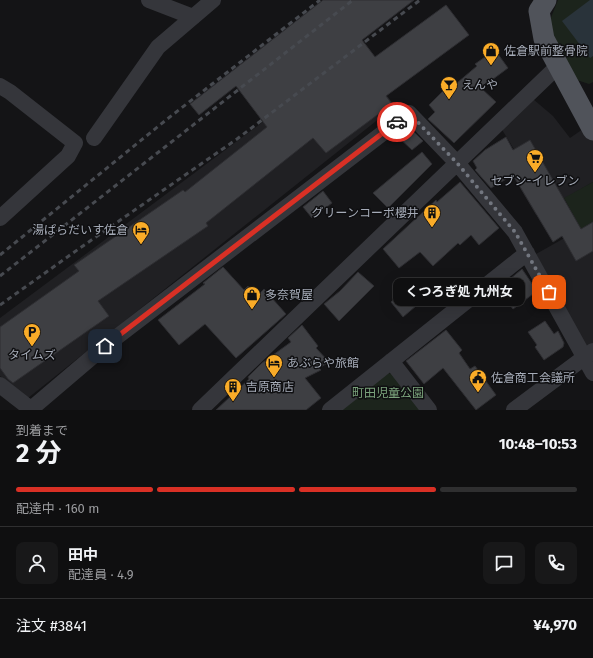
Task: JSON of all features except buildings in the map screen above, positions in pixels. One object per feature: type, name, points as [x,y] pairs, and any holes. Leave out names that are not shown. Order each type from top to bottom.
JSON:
[{"type":"main road","points":[[546,0],[539,11],[544,39],[593,130]]},
{"type":"street","points":[[149,0],[193,17]]},
{"type":"street","points":[[94,138],[158,47],[213,0]]},
{"type":"street","points":[[201,410],[559,66]]},
{"type":"street","points":[[0,86],[10,92],[75,143],[68,156],[0,218]]},
{"type":"street","points":[[0,385],[32,410],[105,346],[409,113],[457,163],[515,232],[589,354],[593,373]]},
{"type":"street","points":[[330,410],[527,253]]},
{"type":"street","points":[[514,410],[589,354]]},
{"type":"street","points":[[392,361],[429,410]]},
{"type":"shaded area","points":[[590,0],[593,0],[593,56],[590,58],[562,21]]},
{"type":"shaded area","points":[[354,54],[395,106],[28,398],[0,376],[0,318]]},
{"type":"shaded area","points":[[533,99],[553,116],[570,138],[593,122],[593,182],[536,215],[513,176],[526,169],[501,128]]},
{"type":"shaded area","points":[[593,222],[593,359],[536,254]]},
{"type":"green space","points":[[558,0],[593,0],[593,82],[589,84],[577,80],[550,30],[550,20]]},
{"type":"green space","points":[[593,182],[593,222],[581,229],[564,198]]},
{"type":"green space","name":"町田児童公園","points":[[385,373],[395,374],[423,410],[339,410]]},
{"type":"railway","points":[[0,255],[166,120],[320,0]]},
{"type":"railway","points":[[0,276],[353,0]]},
{"type":"railway","points":[[0,305],[237,139],[420,0]]},
{"type":"way so far","points":[[397,122],[409,113],[457,163],[515,232],[549,292]]},
{"type":"place","name":"佐倉駅前整骨院","points":[[491,66]]},
{"type":"place","name":"えんや","points":[[449,100]]},
{"type":"place","name":"セブン-イレブン","points":[[535,173]]},
{"type":"place","name":"グリーンコーポ櫻井","points":[[432,228]]},
{"type":"place","name":"湯ぱらだいす佐倉","points":[[141,245]]},
{"type":"place","name":"くつろぎ処 九州女","points":[[549,292]]},
{"type":"place","name":"多奈賀屋","points":[[252,310]]},
{"type":"place","name":"タイムズ","points":[[32,347]]},
{"type":"place","name":"あぶらや旅館","points":[[274,378]]},
{"type":"place","name":"佐倉商工会議所","points":[[478,393]]},
{"type":"place","name":"吉原商店","points":[[233,402]]},
{"type":"route","points":[[105,346],[397,122]]}]
